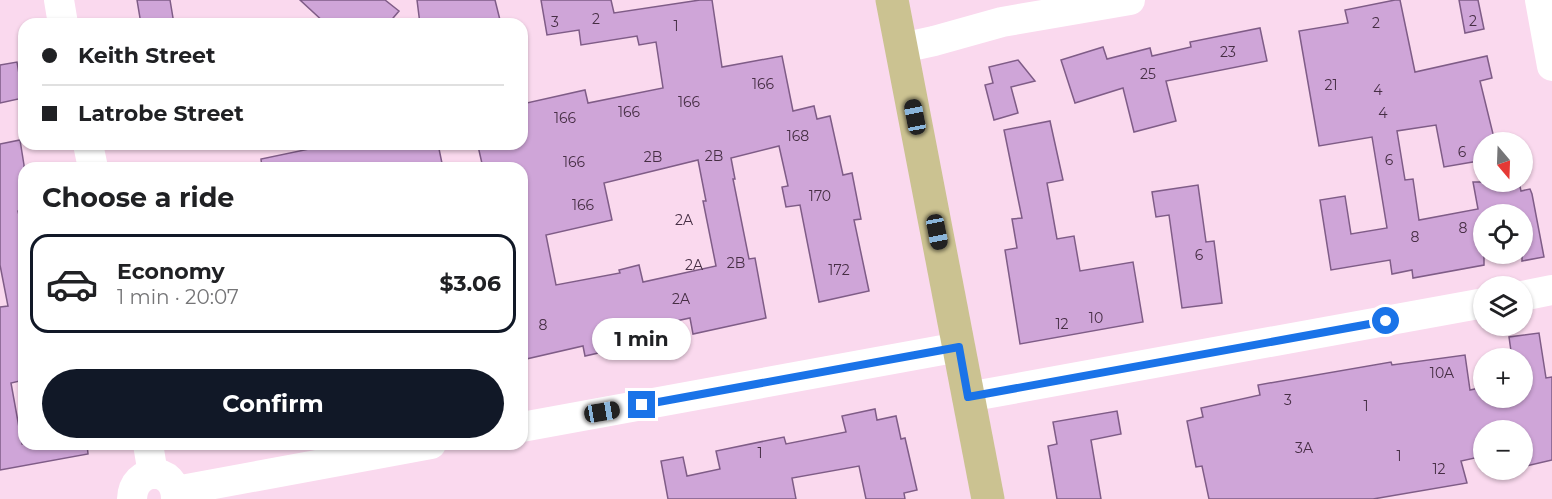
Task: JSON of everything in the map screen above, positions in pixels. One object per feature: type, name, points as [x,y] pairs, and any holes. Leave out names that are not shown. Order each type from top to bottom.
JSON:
[{"type":"main road","points":[[892,0],[988,499]]},
{"type":"street","points":[[58,0],[62,18]]},
{"type":"street","points":[[900,40],[934,41],[1002,22],[1130,0]]},
{"type":"street","points":[[1540,0],[1552,66]]},
{"type":"street","points":[[1533,294],[1552,290]]},
{"type":"street","points":[[968,397],[1473,305]]},
{"type":"street","points":[[528,426],[959,347]]},
{"type":"street","points":[[151,450],[168,488]]},
{"type":"street","points":[[132,499],[135,485],[146,476],[168,488],[395,450]]},
{"type":"building","points":[[137,0],[170,0],[173,18],[140,18]]},
{"type":"building","points":[[300,0],[385,0],[399,11],[393,18],[320,18]]},
{"type":"building","points":[[417,0],[495,0],[500,18],[419,18]]},
{"type":"building","points":[[541,0],[611,0],[614,13],[712,0],[722,67],[782,56],[793,111],[814,106],[817,119],[830,116],[843,175],[852,173],[861,219],[854,220],[869,291],[819,302],[800,205],[786,207],[782,187],[788,186],[779,146],[731,158],[749,259],[755,258],[766,318],[693,334],[690,318],[653,326],[656,340],[585,356],[583,346],[528,359],[528,162],[482,162],[479,150],[528,150],[528,103],[585,90],[588,103],[663,88],[656,42],[639,45],[637,36],[581,45],[579,30],[547,35]],"holes":[[[698,160],[706,201],[703,201],[716,266],[643,282],[639,265],[619,270],[620,273],[556,285],[546,235],[612,220],[604,183]]]},
{"type":"building","points":[[1400,0],[1415,72],[1487,56],[1492,78],[1480,81],[1493,132],[1473,132],[1473,162],[1444,167],[1436,125],[1397,131],[1405,180],[1413,179],[1419,220],[1473,210],[1473,264],[1484,265],[1413,278],[1412,270],[1392,274],[1390,260],[1331,270],[1320,200],[1345,196],[1351,234],[1387,228],[1372,137],[1319,146],[1299,31],[1348,23],[1345,10]]},
{"type":"building","points":[[1459,0],[1478,0],[1484,29],[1465,33]]},
{"type":"building","points":[[1260,28],[1267,61],[1166,81],[1176,121],[1134,132],[1123,88],[1075,103],[1061,60],[1103,47],[1107,59],[1150,48],[1152,56],[1191,47],[1190,42]]},
{"type":"building","points":[[1018,60],[1035,81],[1011,87],[1018,113],[994,120],[985,85],[993,83],[989,67]]},
{"type":"building","points":[[17,62],[18,99],[0,103],[0,65]]},
{"type":"building","points":[[1050,121],[1063,180],[1047,183],[1057,239],[1074,236],[1080,271],[1133,262],[1143,322],[1020,344],[1005,250],[1017,248],[1012,219],[1022,218],[1004,130]]},
{"type":"building","points":[[18,140],[18,150],[22,150],[24,162],[18,162],[18,381],[11,383],[18,422],[18,450],[88,450],[88,454],[0,470],[0,307],[8,306],[0,265],[0,144]]},
{"type":"building","points":[[304,150],[439,150],[442,162],[261,162],[261,159]]},
{"type":"building","points":[[1198,185],[1206,242],[1214,241],[1222,303],[1182,308],[1169,215],[1156,217],[1152,192]]},
{"type":"building","points":[[1475,192],[1531,192],[1544,257],[1533,259],[1533,204],[1477,204]]},
{"type":"building","points":[[1539,333],[1546,378],[1552,377],[1552,460],[1533,464],[1533,420],[1473,420],[1473,458],[1461,461],[1467,483],[1373,499],[1209,499],[1202,466],[1196,467],[1187,421],[1203,417],[1201,408],[1260,395],[1258,385],[1391,362],[1392,365],[1465,355],[1470,390],[1473,389],[1473,408],[1533,408],[1533,348],[1511,348],[1509,337],[1533,336],[1533,334]]},
{"type":"building","points":[[875,409],[877,420],[896,416],[901,439],[905,438],[917,490],[904,493],[905,499],[866,499],[859,466],[792,478],[796,499],[668,499],[661,461],[683,457],[687,476],[720,469],[716,451],[784,437],[786,444],[846,432],[842,416]]},
{"type":"building","points":[[1117,411],[1121,434],[1091,440],[1101,499],[1057,499],[1048,446],[1057,444],[1053,422]]},
{"type":"route","points":[[642,405],[959,347],[968,397],[1386,321]]}]
